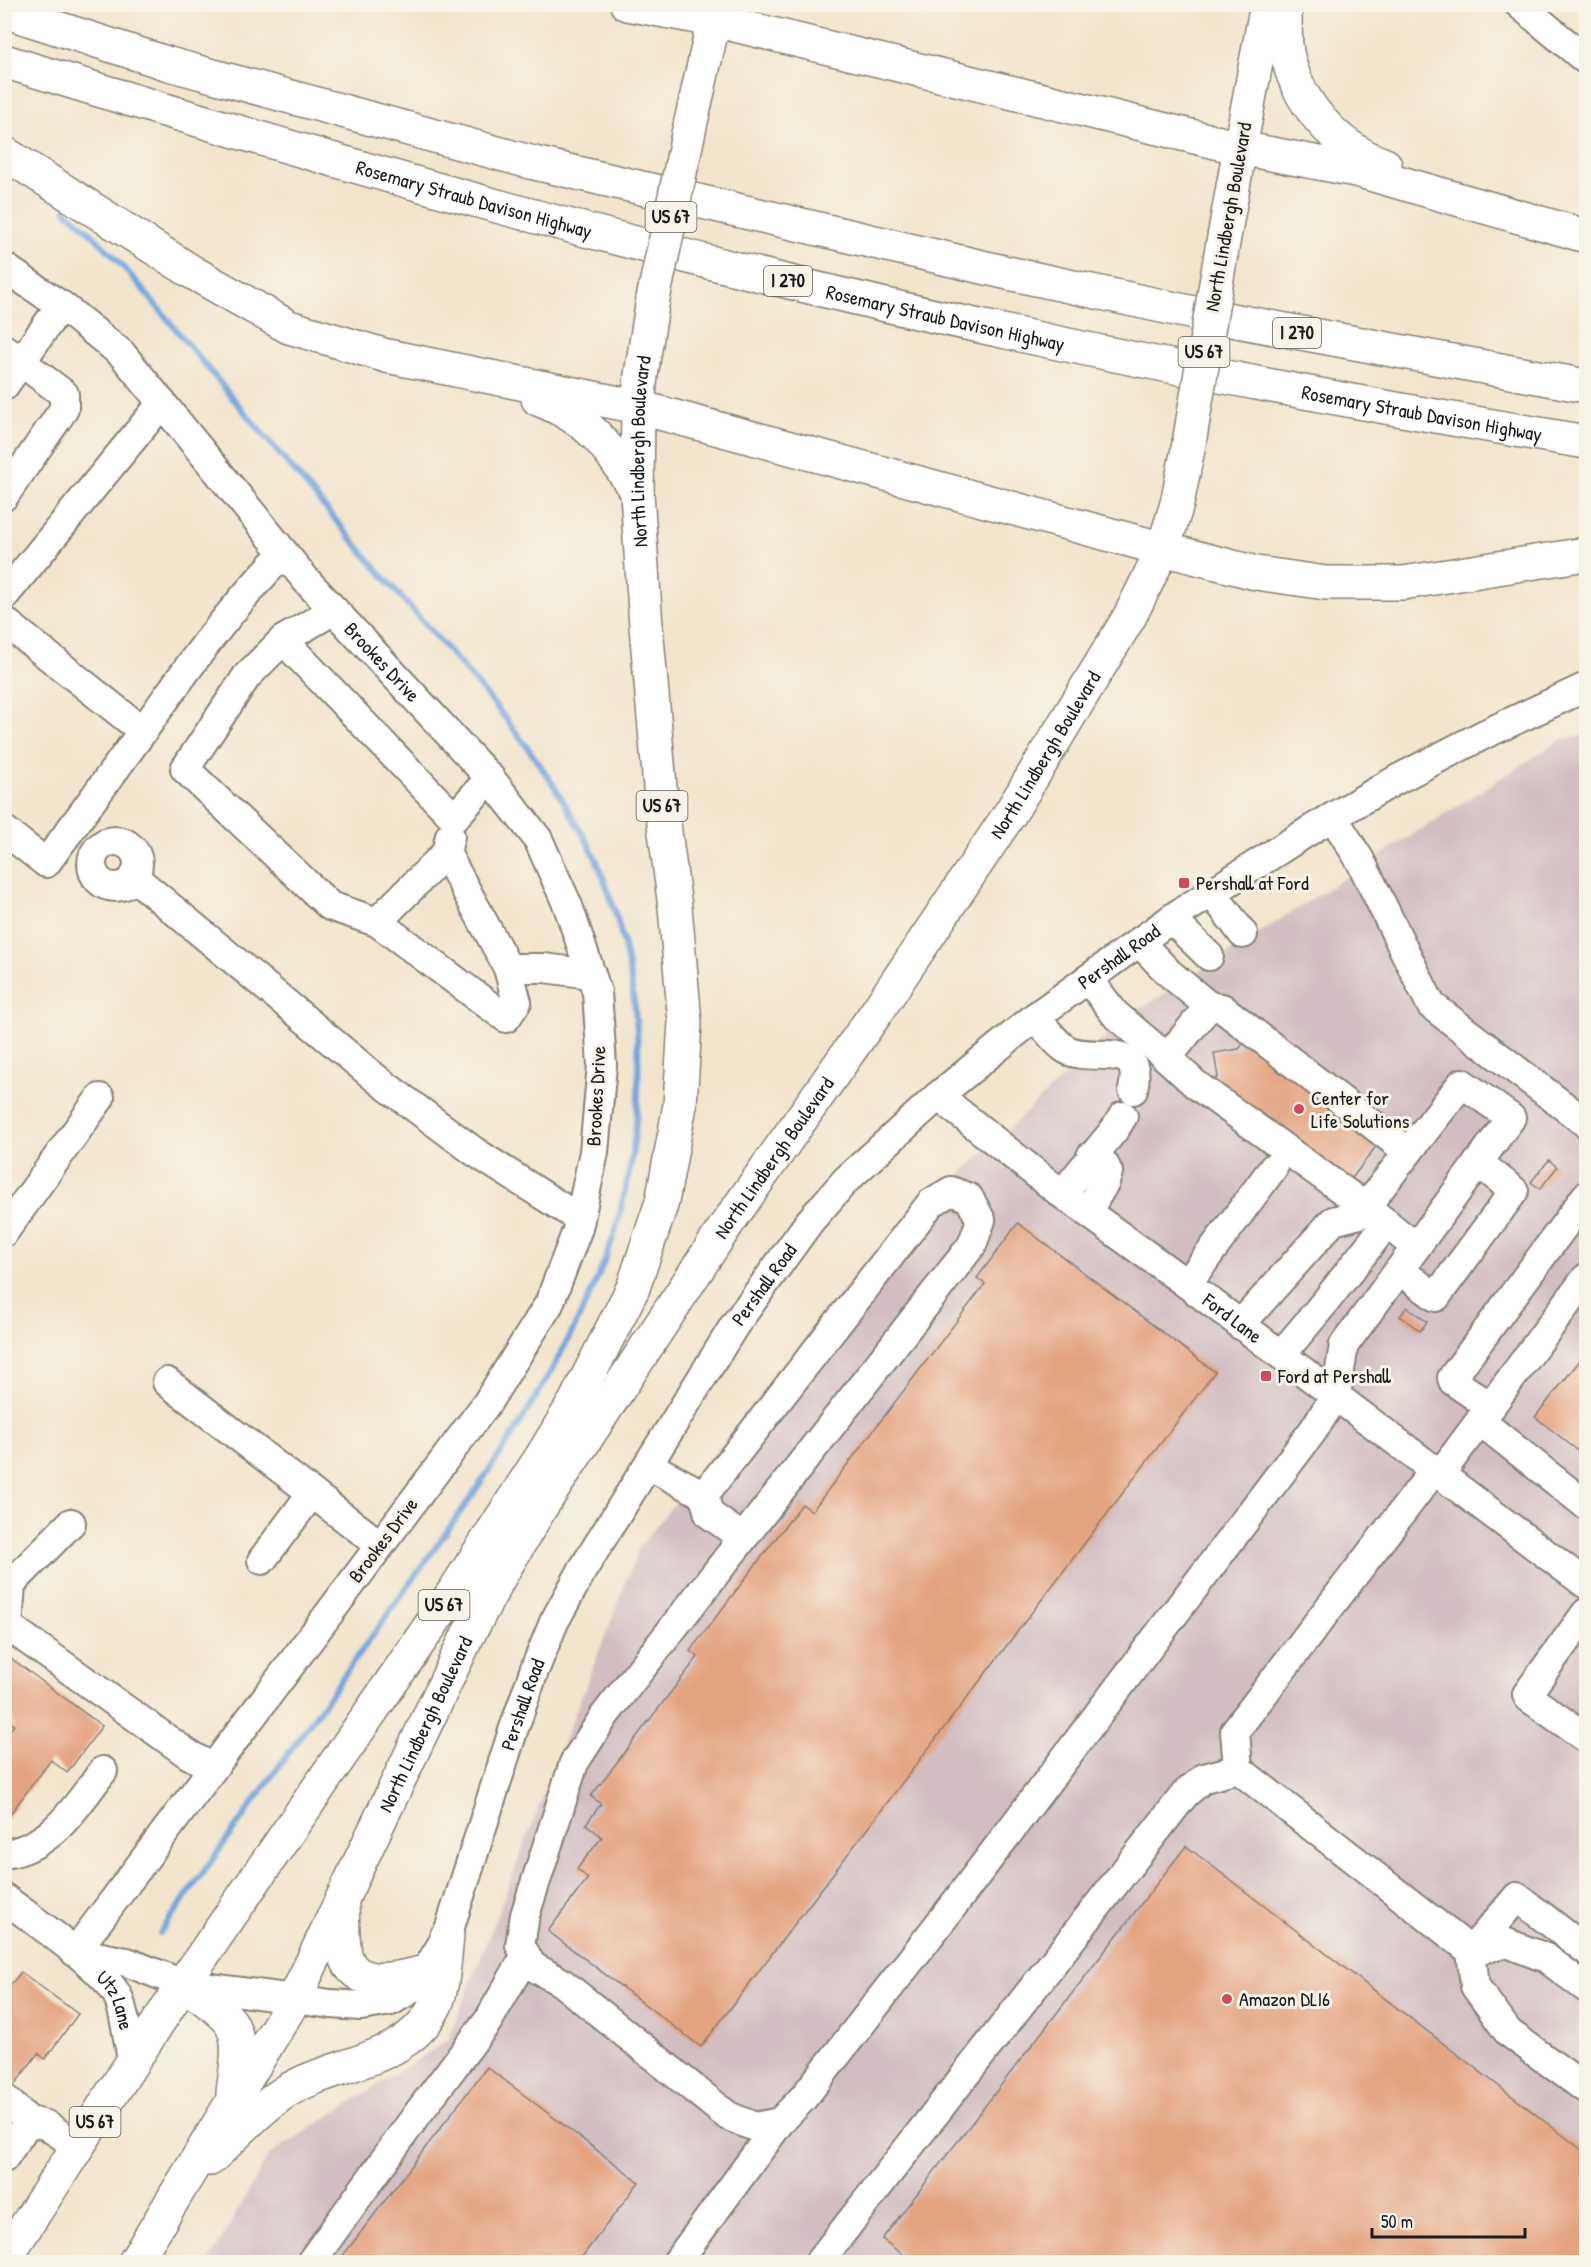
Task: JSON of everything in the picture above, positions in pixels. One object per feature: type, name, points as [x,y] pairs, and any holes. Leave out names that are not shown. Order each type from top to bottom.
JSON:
[{"type":"main road","name":"North Lindbergh Boulevard","points":[[135,2262],[294,2000],[466,1639],[539,1510],[727,1224],[876,1014],[1011,812],[1130,616],[1163,549],[1177,504],[1267,4]]},
{"type":"main road","points":[[1285,4],[1286,48],[1298,87],[1317,115],[1339,140],[1368,160],[1501,210]]},
{"type":"main road","points":[[634,5],[716,12],[1240,148],[1356,170],[1587,236]]},
{"type":"main road","name":"I 270","points":[[4,11],[191,70],[530,162],[1008,273],[1183,311],[1587,386]]},
{"type":"main road","name":"North Lindbergh Boulevard","points":[[4,2260],[183,1984],[455,1590],[553,1437],[576,1400],[633,1288],[662,1202],[681,1106],[685,1022],[646,626],[636,443],[641,375],[653,299],[716,12]]},
{"type":"main road","name":"Rosemary Straub Davison Highway","points":[[4,61],[396,178],[813,287],[1014,334],[1417,414],[1587,442]]},
{"type":"main road","points":[[4,153],[192,272],[289,327],[387,356],[638,407],[1256,573],[1326,583],[1403,584],[1587,554]]},
{"type":"main road","points":[[478,375],[561,408],[586,424],[612,453],[637,494]]},
{"type":"main road","points":[[342,1903],[345,1954],[351,1968],[365,1978],[385,1981],[425,1972]]},
{"type":"main road","points":[[184,2182],[285,2092],[383,2053],[403,2042],[424,2025],[437,2002],[447,1936]]},
{"type":"main road","points":[[183,1984],[231,2023],[237,2038],[237,2058],[231,2104]]},
{"type":"street","points":[[1519,4],[1587,60]]},
{"type":"street","name":"Brookes Drive","points":[[4,267],[61,305],[122,354],[284,553],[490,778],[538,839],[568,906],[597,992],[602,1065],[594,1152],[580,1219],[549,1304],[487,1403],[75,1952]]},
{"type":"street","points":[[4,386],[13,355],[61,305]]},
{"type":"street","points":[[4,496],[64,409],[64,394],[13,355]]},
{"type":"street","points":[[4,596],[162,403]]},
{"type":"street","points":[[4,830],[46,863],[217,629],[252,585],[284,553]]},
{"type":"street","points":[[334,610],[283,640],[247,676],[185,769],[330,906],[377,922],[506,1018],[517,1002],[508,968],[446,853]]},
{"type":"street","points":[[4,621],[143,731]]},
{"type":"street","points":[[283,640],[453,818]]},
{"type":"street","name":"Pershall Road","points":[[183,1984],[294,2000],[361,2006],[391,2001],[410,1990],[425,1972],[447,1936],[513,1731],[554,1622],[583,1569],[734,1326],[810,1221],[846,1180],[938,1096],[1035,1017],[1212,892],[1405,775],[1483,735],[1587,687]]},
{"type":"street","points":[[377,922],[446,853],[453,818],[490,778]]},
{"type":"street","points":[[1333,817],[1360,860],[1431,1005],[1587,1123]]},
{"type":"street","points":[[134,877],[378,1080],[475,1152],[580,1219]]},
{"type":"street","points":[[1212,892],[1243,934]]},
{"type":"street","points":[[1171,920],[1209,956]]},
{"type":"street","points":[[1139,942],[1169,973],[1209,1006],[1222,1008],[1408,1152]]},
{"type":"street","points":[[508,968],[544,968],[591,974]]},
{"type":"street","points":[[1088,979],[1115,1014],[1195,1084],[1416,1246]]},
{"type":"street","points":[[1167,1058],[1209,1006]]},
{"type":"street","points":[[1035,1017],[1064,1048],[1076,1053],[1109,1053],[1122,1056],[1131,1063],[1136,1075],[1133,1090]]},
{"type":"street","points":[[677,2262],[780,2122],[804,2097],[956,1902],[1305,1441],[1336,1395],[1344,1345],[1510,1118],[1462,1083],[1408,1152],[1376,1215],[1326,1301],[1281,1355]]},
{"type":"street","name":"Ford Lane","points":[[938,1096],[1062,1194],[1187,1284],[1587,1584]]},
{"type":"street","points":[[4,1232],[100,1098]]},
{"type":"street","points":[[1062,1194],[1123,1116]]},
{"type":"street","points":[[1087,1212],[1105,1182],[1108,1172],[1104,1164],[1091,1156]]},
{"type":"street","points":[[1399,1270],[1436,1297],[1508,1200],[1514,1191],[1478,1162]]},
{"type":"street","points":[[1187,1284],[1273,1168]]},
{"type":"street","points":[[704,1495],[931,1203],[951,1191],[969,1198],[981,1220],[972,1245],[605,1715],[574,1763],[525,1915],[520,1945],[532,1966],[561,1982],[728,2116],[755,2127],[780,2122]]},
{"type":"street","points":[[1587,1196],[1452,1378],[1485,1414],[1587,1505]]},
{"type":"street","points":[[1240,1325],[1334,1221],[1360,1214],[1376,1215]]},
{"type":"street","points":[[1587,1278],[1485,1414],[1235,1731],[1239,1768],[1471,1951],[1475,1986],[1508,2032],[1587,2089]]},
{"type":"street","points":[[167,1382],[380,1545]]},
{"type":"street","points":[[648,1465],[704,1495],[709,1514],[743,1538]]},
{"type":"street","points":[[262,1560],[312,1492]]},
{"type":"street","points":[[71,1523],[11,1584],[8,1626],[188,1754],[213,1768]]},
{"type":"street","points":[[1587,1613],[1527,1694],[1587,1738]]},
{"type":"street","points":[[819,2262],[1185,1794],[1204,1778],[1239,1768]]},
{"type":"street","points":[[4,1854],[36,1845],[63,1823],[103,1771]]},
{"type":"street","points":[[1471,1951],[1517,1897],[1587,1950]]},
{"type":"street","name":"Utz Lane","points":[[4,1898],[75,1952],[108,1982],[118,1998],[133,2063]]},
{"type":"street","points":[[1471,1951],[1507,1943],[1546,1958],[1587,1988]]},
{"type":"street","name":"Utz Lane","points":[[75,1952],[126,1962],[183,1984]]},
{"type":"street","points":[[311,2262],[488,2021],[526,1955]]},
{"type":"street","points":[[4,2098],[29,2121],[46,2125],[79,2147]]},
{"type":"street","points":[[4,2158],[29,2121]]},
{"type":"shaded area","points":[[1586,734],[1586,2262],[209,2262],[269,2155],[449,2039],[639,1548],[859,1271],[1123,1020],[1562,739]]},
{"type":"building","name":"Center for Life Solutions","points":[[1249,1036],[1383,1137],[1350,1181],[1215,1080],[1218,1077],[1214,1053],[1239,1049]]},
{"type":"building","points":[[1549,1160],[1557,1167],[1540,1189],[1531,1182]]},
{"type":"building","points":[[1018,1223],[1215,1372],[701,2047],[548,1931],[588,1878],[577,1869],[602,1837],[586,1824],[601,1804],[591,1796],[698,1657],[690,1651],[802,1504],[812,1511],[985,1284],[977,1278]]},
{"type":"building","points":[[1407,1307],[1427,1322],[1420,1331],[1400,1316]]},
{"type":"building","points":[[1586,1353],[1586,1457],[1535,1417]]},
{"type":"building","points":[[4,1653],[102,1726],[67,1773],[51,1760],[4,1822],[4,1737],[14,1725],[4,1717]]},
{"type":"building","name":"Amazon DLI6","points":[[1186,1846],[1586,2153],[1586,2262],[913,2262],[882,2239]]},
{"type":"building","points":[[21,1972],[78,2014],[45,2059],[38,2053],[10,2091],[4,2087],[4,1993]]},
{"type":"building","points":[[487,2067],[639,2182],[578,2262],[338,2262]]},
{"type":"waterway","points":[[65,210],[101,243],[134,279],[309,489],[482,690],[532,753],[575,821],[599,866],[624,945],[637,1027],[639,1068],[637,1110],[633,1151],[625,1191],[612,1241],[569,1338],[516,1430],[487,1474],[160,1933]]},
{"type":"place","name":"Pershall at Ford","points":[[1184,883]]},
{"type":"place","name":"Center for Life Solutions","points":[[1299,1109]]},
{"type":"place","name":"Ford at Pershall","points":[[1266,1376]]},
{"type":"place","name":"Amazon DLI6","points":[[1227,1999]]}]
